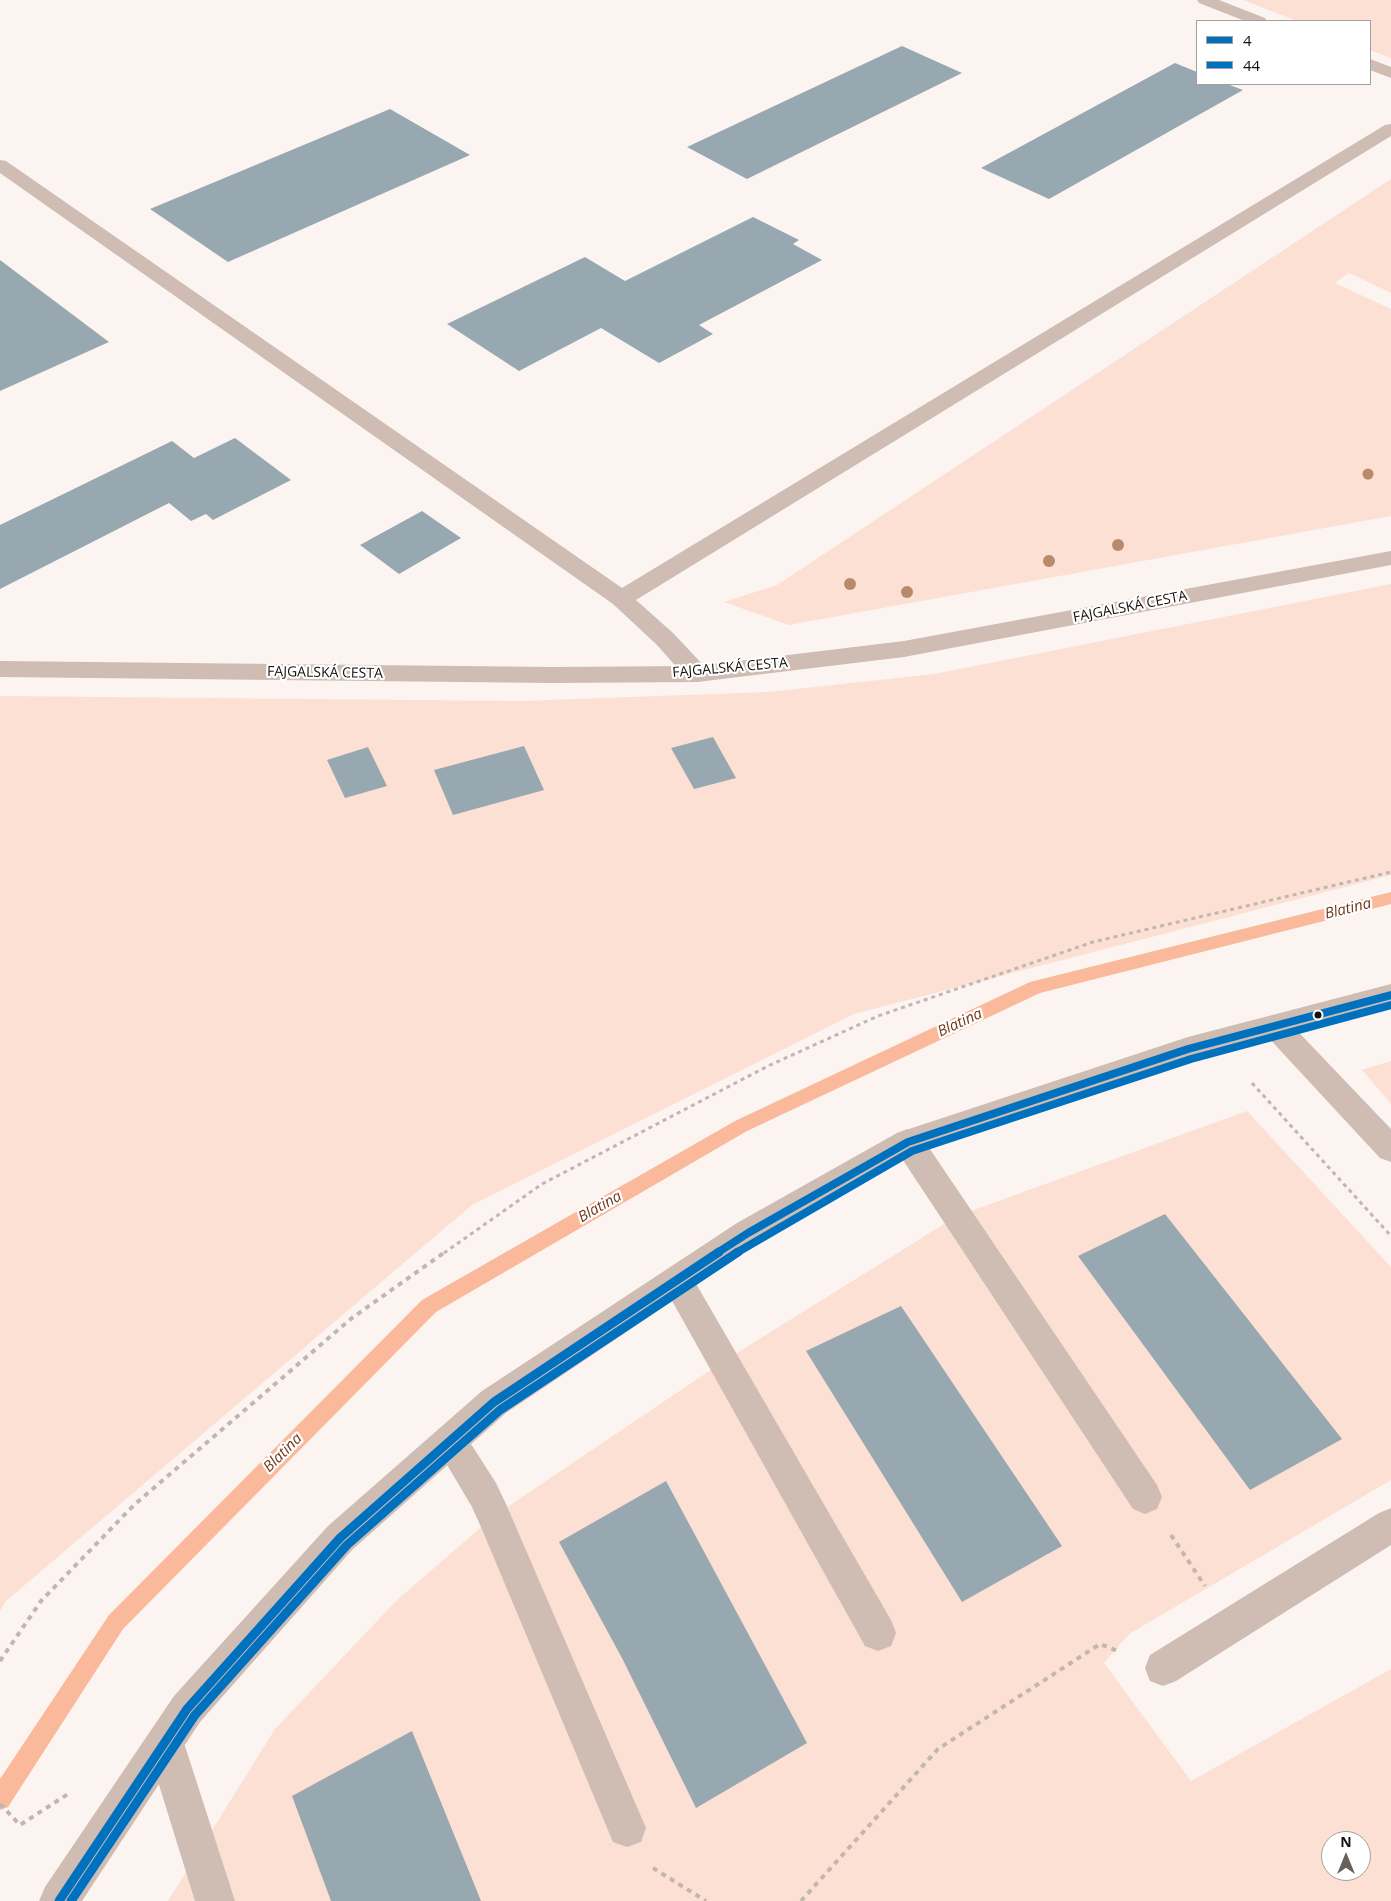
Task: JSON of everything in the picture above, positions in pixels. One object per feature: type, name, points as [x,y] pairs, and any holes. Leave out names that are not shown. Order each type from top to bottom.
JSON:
[{"type":"street","points":[[1205,0],[1256,20]]},
{"type":"street","points":[[1371,64],[1391,73]]},
{"type":"street","points":[[621,599],[1391,129]]},
{"type":"street","points":[[0,165],[621,599],[665,639],[697,674]]},
{"type":"street","name":"FAJGALSKÁ CESTA","points":[[0,669],[552,675],[697,674],[904,648],[1391,558]]},
{"type":"street","points":[[59,1901],[187,1709],[340,1538],[494,1402],[748,1233],[908,1142],[1188,1050],[1391,995]]},
{"type":"street","points":[[1275,1026],[1391,1148]]},
{"type":"street","points":[[908,1142],[1145,1497]]},
{"type":"street","points":[[677,1280],[878,1633]]},
{"type":"street","points":[[450,1442],[484,1495],[494,1516],[627,1828]]},
{"type":"street","points":[[1163,1668],[1391,1525]]},
{"type":"street","points":[[165,1743],[215,1901]]},
{"type":"path","points":[[0,1661],[41,1601],[134,1505],[352,1318],[542,1184],[768,1066],[878,1016],[1093,942],[1391,872]]},
{"type":"path","points":[[1252,1083],[1391,1236]]},
{"type":"path","points":[[1145,1497],[1231,1626]]},
{"type":"path","points":[[801,1901],[938,1749],[1100,1644],[1163,1668]]},
{"type":"path","points":[[0,1804],[20,1825]]},
{"type":"path","points":[[627,1828],[649,1866],[706,1901]]},
{"type":"shaded area","points":[[1243,0],[1391,0],[1391,58],[1371,50],[1371,20],[1294,20]]},
{"type":"shaded area","points":[[1391,179],[1391,293],[1349,273],[1335,283],[1391,309],[1391,516],[789,625],[724,602],[777,585]]},
{"type":"shaded area","points":[[1391,584],[1391,875],[854,1014],[472,1205],[6,1601],[0,1611],[0,696],[521,701],[769,692],[934,674]]},
{"type":"shaded area","points":[[1391,1061],[1391,1104],[1362,1070]]},
{"type":"shaded area","points":[[1247,1111],[1391,1267],[1391,1480],[1129,1634],[1104,1663],[1191,1781],[1391,1669],[1391,1901],[168,1901],[275,1729],[396,1601],[494,1516],[724,1361],[957,1216]]},
{"type":"building","points":[[902,46],[962,73],[747,179],[687,147]]},
{"type":"building","points":[[1175,63],[1196,72],[1196,85],[1230,85],[1243,90],[1049,199],[981,168]]},
{"type":"building","points":[[390,109],[470,155],[228,262],[150,209]]},
{"type":"building","points":[[753,217],[799,240],[793,244],[822,260],[699,325],[713,334],[659,363],[601,328],[519,371],[447,324],[585,257],[625,281]]},
{"type":"building","points":[[0,260],[109,342],[0,391]]},
{"type":"building","points":[[235,438],[291,480],[213,520],[206,514],[191,521],[169,503],[0,589],[0,525],[172,441],[194,458]]},
{"type":"building","points":[[422,511],[461,538],[399,574],[360,545]]},
{"type":"building","points":[[713,737],[736,778],[694,789],[671,748]]},
{"type":"building","points":[[524,746],[544,790],[453,815],[434,770]]},
{"type":"building","points":[[368,747],[387,786],[345,798],[327,760]]},
{"type":"building","points":[[1165,1214],[1342,1439],[1250,1490],[1078,1256]]},
{"type":"building","points":[[901,1306],[1062,1546],[962,1602],[806,1351]]},
{"type":"building","points":[[666,1481],[807,1743],[696,1808],[622,1658],[559,1542]]},
{"type":"building","points":[[412,1731],[481,1901],[331,1901],[292,1796]]},
{"type":"waterway","name":"Blatina","points":[[0,1799],[116,1622],[429,1306],[741,1126],[1036,987],[1391,898]]},
{"type":"transit line","name":"4","points":[[59,1901],[187,1709],[340,1538],[494,1402],[748,1233],[908,1142],[1188,1049],[1391,995]]},
{"type":"transit line","name":"44","points":[[71,1901],[195,1715],[347,1545],[500,1410],[753,1242],[912,1151],[1191,1059],[1391,1005]]}]
